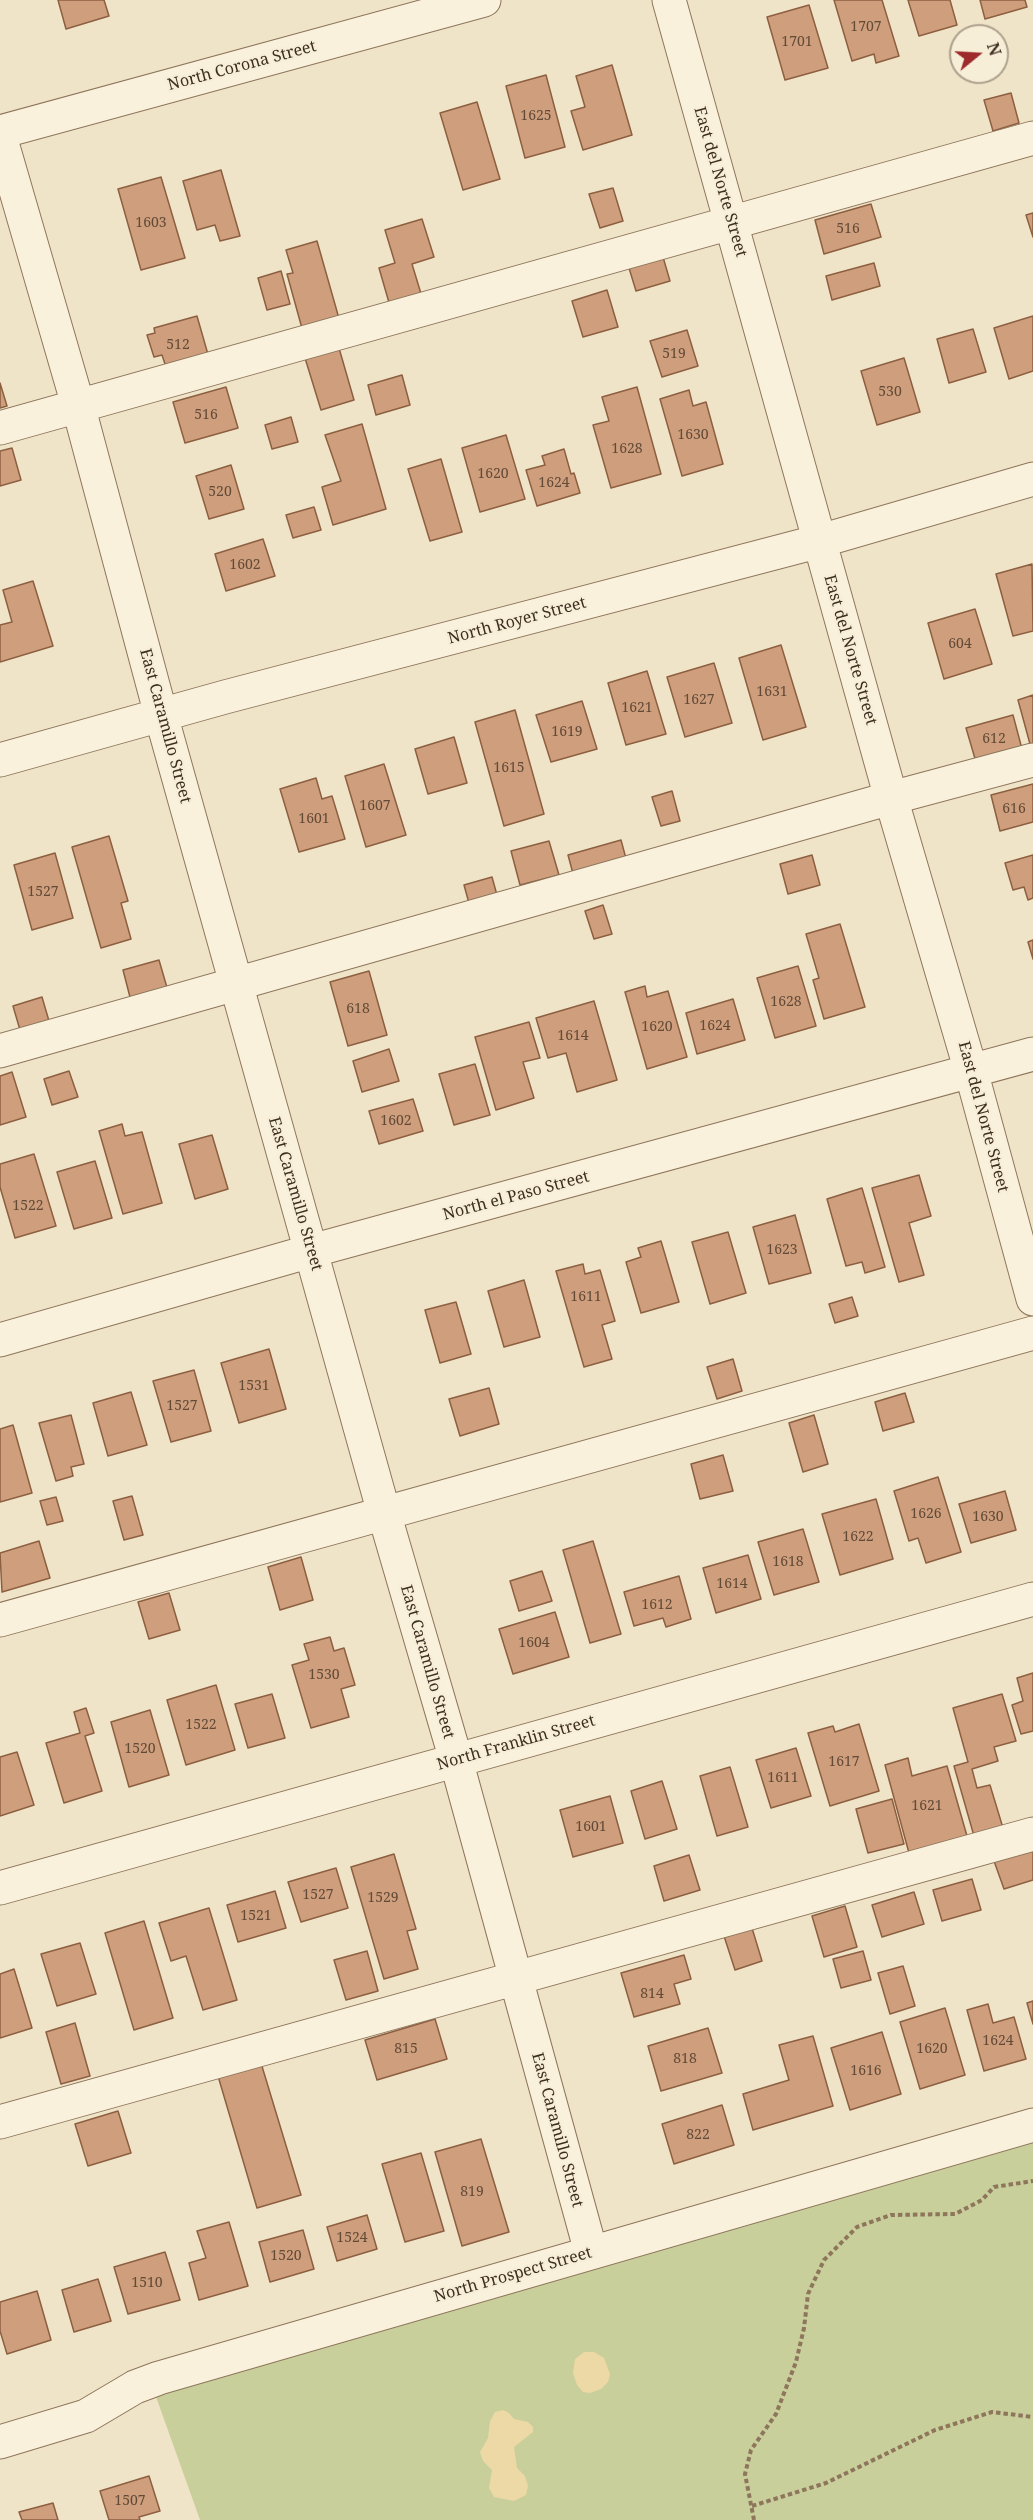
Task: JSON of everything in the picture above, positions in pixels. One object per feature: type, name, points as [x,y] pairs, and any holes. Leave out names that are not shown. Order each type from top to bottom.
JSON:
[{"type":"street","name":"North Corona Street","points":[[0,134],[484,0]]},
{"type":"street","name":"East del Norte Street","points":[[669,0],[891,798],[971,1071],[1033,1299]]},
{"type":"street","name":"East Caramillo Street","points":[[0,134],[78,405],[161,715],[384,1514],[456,1760],[591,2252]]},
{"type":"street","points":[[0,428],[1033,138]]},
{"type":"street","name":"North Royer Street","points":[[0,760],[161,715],[820,541],[1033,479]]},
{"type":"street","points":[[0,1051],[891,798],[1033,760]]},
{"type":"street","name":"North el Paso Street","points":[[0,1340],[311,1251],[1033,1054]]},
{"type":"street","points":[[0,1620],[1033,1333]]},
{"type":"street","name":"North Franklin Street","points":[[0,1888],[1033,1599]]},
{"type":"street","points":[[0,2122],[1033,1834]]},
{"type":"street","name":"North Prospect Street","points":[[0,2442],[86,2416],[135,2387],[159,2378],[1033,2125]]},
{"type":"path","points":[[754,2520],[745,2474],[751,2450],[776,2414],[796,2362],[804,2328],[808,2294],[824,2260],[857,2227],[891,2215],[955,2214],[982,2200],[994,2187],[1033,2181]]},
{"type":"path","points":[[752,2506],[826,2483],[934,2430],[992,2412],[1033,2416]]},
{"type":"green space","points":[[1033,2142],[1033,2520],[200,2520],[155,2394]]},
{"type":"sand","points":[[584,2352],[594,2352],[604,2358],[610,2374],[608,2382],[601,2389],[590,2393],[583,2392],[577,2385],[573,2373],[575,2359]]},
{"type":"sand","points":[[503,2410],[514,2419],[528,2422],[533,2427],[533,2432],[514,2447],[517,2468],[525,2476],[528,2486],[526,2495],[514,2501],[494,2497],[489,2488],[492,2470],[483,2461],[480,2452],[488,2438],[490,2421],[495,2412]]},
{"type":"building","points":[[58,0],[104,0],[109,16],[66,29]]},
{"type":"building","points":[[834,0],[882,0],[899,56],[876,63],[874,54],[852,61]]},
{"type":"building","points":[[908,0],[950,0],[957,24],[949,24],[949,27],[919,36]]},
{"type":"building","points":[[980,0],[1025,0],[1027,7],[985,19]]},
{"type":"building","points":[[809,5],[828,68],[785,80],[767,17]]},
{"type":"building","points":[[612,65],[632,135],[583,150],[571,111],[585,107],[576,76]]},
{"type":"building","points":[[546,75],[565,147],[525,158],[506,86]]},
{"type":"building","points":[[1011,93],[1019,123],[993,131],[984,100]]},
{"type":"building","points":[[477,102],[500,179],[463,190],[440,113]]},
{"type":"building","points":[[221,170],[240,236],[220,241],[215,225],[197,230],[183,181]]},
{"type":"building","points":[[161,177],[185,258],[141,270],[118,189]]},
{"type":"building","points":[[613,188],[623,221],[600,228],[589,194]]},
{"type":"building","points":[[871,204],[881,237],[824,254],[815,220]]},
{"type":"building","points":[[1033,213],[1033,237],[1026,215]]},
{"type":"building","points":[[422,219],[434,257],[412,264],[422,297],[390,306],[379,268],[395,263],[385,230]]},
{"type":"building","points":[[317,241],[340,322],[303,332],[287,274],[293,273],[286,250]]},
{"type":"building","points":[[663,257],[670,281],[636,291],[629,268]]},
{"type":"building","points":[[874,263],[880,286],[832,300],[826,276]]},
{"type":"building","points":[[281,271],[290,304],[267,310],[258,278]]},
{"type":"building","points":[[607,290],[618,327],[583,337],[572,301]]},
{"type":"building","points":[[197,316],[209,358],[167,370],[162,355],[154,357],[147,335],[155,333],[154,328]]},
{"type":"building","points":[[1033,316],[1033,371],[1009,379],[994,328]]},
{"type":"building","points":[[973,329],[986,372],[949,383],[937,339]]},
{"type":"building","points":[[687,330],[698,366],[662,377],[650,341]]},
{"type":"building","points":[[339,348],[354,400],[321,410],[305,358]]},
{"type":"building","points":[[904,358],[920,412],[877,425],[861,371]]},
{"type":"building","points":[[402,375],[410,405],[376,415],[368,385]]},
{"type":"building","points":[[0,383],[7,406],[0,408]]},
{"type":"building","points":[[226,387],[238,428],[185,443],[173,402]]},
{"type":"building","points":[[637,387],[661,474],[611,488],[593,425],[609,421],[602,397]]},
{"type":"building","points":[[689,390],[693,406],[706,402],[723,464],[682,476],[660,399]]},
{"type":"building","points":[[291,417],[298,442],[272,449],[265,425]]},
{"type":"building","points":[[362,424],[386,509],[333,525],[322,487],[341,481],[325,435]]},
{"type":"building","points":[[506,435],[525,499],[480,512],[462,448]]},
{"type":"building","points":[[12,448],[21,480],[0,486],[0,451]]},
{"type":"building","points":[[564,449],[571,474],[574,473],[580,493],[537,506],[526,470],[545,465],[542,456]]},
{"type":"building","points":[[441,459],[462,532],[430,541],[408,469]]},
{"type":"building","points":[[231,465],[244,509],[209,519],[196,476]]},
{"type":"building","points":[[314,507],[321,530],[293,538],[286,515]]},
{"type":"building","points":[[263,539],[275,576],[226,591],[215,554]]},
{"type":"building","points":[[1032,564],[1033,631],[1013,636],[996,574]]},
{"type":"building","points":[[33,581],[53,646],[0,662],[0,625],[12,622],[3,590]]},
{"type":"building","points":[[975,609],[992,664],[944,679],[928,623]]},
{"type":"building","points":[[781,645],[806,727],[763,740],[739,658]]},
{"type":"building","points":[[714,663],[732,723],[685,737],[667,677]]},
{"type":"building","points":[[647,671],[666,734],[626,745],[608,683]]},
{"type":"building","points":[[1033,695],[1033,744],[1030,744],[1018,700]]},
{"type":"building","points":[[582,701],[597,749],[551,762],[536,715]]},
{"type":"building","points":[[515,710],[544,814],[504,826],[475,722]]},
{"type":"building","points":[[1013,715],[1022,749],[976,762],[966,728]]},
{"type":"building","points":[[454,737],[467,783],[428,794],[415,749]]},
{"type":"building","points":[[384,764],[406,835],[366,847],[345,776]]},
{"type":"building","points":[[316,778],[322,799],[332,796],[345,839],[299,852],[280,789]]},
{"type":"building","points":[[1033,784],[1033,822],[1000,831],[991,795]]},
{"type":"building","points":[[672,791],[680,821],[661,826],[652,797]]},
{"type":"building","points":[[109,836],[128,901],[121,903],[131,939],[101,948],[72,847]]},
{"type":"building","points":[[621,840],[628,866],[575,881],[568,855]]},
{"type":"building","points":[[549,841],[559,875],[520,885],[511,851]]},
{"type":"building","points":[[55,853],[73,918],[32,930],[14,865]]},
{"type":"building","points":[[812,855],[820,885],[788,894],[780,864]]},
{"type":"building","points":[[1033,855],[1033,898],[1028,900],[1024,887],[1013,890],[1005,863]]},
{"type":"building","points":[[492,877],[500,906],[472,914],[464,885]]},
{"type":"building","points":[[603,905],[612,934],[594,939],[585,911]]},
{"type":"building","points":[[840,924],[865,1007],[824,1019],[813,980],[819,978],[806,934]]},
{"type":"building","points":[[1033,940],[1033,959],[1028,942]]},
{"type":"building","points":[[159,960],[168,991],[131,1001],[123,970]]},
{"type":"building","points":[[798,966],[816,1026],[775,1038],[757,978]]},
{"type":"building","points":[[369,971],[387,1035],[348,1046],[330,982]]},
{"type":"building","points":[[645,986],[647,997],[668,991],[687,1057],[647,1069],[625,992]]},
{"type":"building","points":[[42,997],[49,1021],[20,1030],[13,1006]]},
{"type":"building","points":[[733,999],[745,1040],[697,1054],[686,1013]]},
{"type":"building","points":[[594,1001],[617,1080],[577,1092],[566,1053],[548,1058],[536,1018]]},
{"type":"building","points":[[529,1022],[540,1058],[523,1062],[534,1098],[496,1110],[475,1037]]},
{"type":"building","points":[[389,1049],[399,1081],[362,1092],[353,1061]]},
{"type":"building","points":[[475,1064],[490,1115],[454,1125],[439,1074]]},
{"type":"building","points":[[69,1071],[78,1097],[52,1105],[44,1079]]},
{"type":"building","points":[[12,1072],[26,1117],[0,1125],[0,1076]]},
{"type":"building","points":[[413,1099],[423,1131],[379,1144],[369,1111]]},
{"type":"building","points":[[122,1124],[125,1136],[142,1132],[162,1203],[123,1214],[99,1131]]},
{"type":"building","points":[[212,1135],[228,1189],[195,1199],[179,1144]]},
{"type":"building","points":[[34,1154],[56,1226],[15,1238],[0,1187],[0,1164]]},
{"type":"building","points":[[95,1161],[112,1218],[74,1229],[57,1172]]},
{"type":"building","points":[[919,1175],[931,1216],[909,1223],[924,1275],[899,1282],[872,1188]]},
{"type":"building","points":[[862,1188],[885,1267],[865,1273],[862,1262],[846,1266],[827,1199]]},
{"type":"building","points":[[795,1215],[811,1273],[769,1284],[753,1227]]},
{"type":"building","points":[[728,1232],[746,1293],[710,1304],[692,1242]]},
{"type":"building","points":[[661,1241],[679,1302],[641,1313],[626,1262],[641,1257],[638,1248]]},
{"type":"building","points":[[583,1264],[585,1274],[600,1270],[615,1321],[602,1325],[612,1359],[584,1367],[556,1271]]},
{"type":"building","points":[[524,1280],[540,1337],[504,1347],[488,1291]]},
{"type":"building","points":[[852,1297],[858,1316],[835,1323],[829,1304]]},
{"type":"building","points":[[456,1302],[471,1354],[440,1363],[425,1310]]},
{"type":"building","points":[[269,1349],[286,1409],[239,1423],[221,1363]]},
{"type":"building","points":[[733,1359],[742,1391],[717,1399],[707,1367]]},
{"type":"building","points":[[194,1370],[211,1431],[171,1442],[153,1381]]},
{"type":"building","points":[[489,1388],[499,1424],[460,1436],[449,1399]]},
{"type":"building","points":[[131,1392],[147,1445],[108,1456],[93,1403]]},
{"type":"building","points":[[905,1393],[914,1422],[883,1431],[875,1402]]},
{"type":"building","points":[[71,1415],[84,1464],[71,1467],[73,1476],[56,1481],[39,1423]]},
{"type":"building","points":[[814,1415],[828,1464],[803,1472],[789,1423]]},
{"type":"building","points":[[13,1425],[32,1493],[0,1502],[0,1429]]},
{"type":"building","points":[[723,1455],[733,1491],[700,1499],[691,1464]]},
{"type":"building","points":[[938,1477],[961,1552],[926,1563],[918,1538],[909,1541],[894,1491]]},
{"type":"building","points":[[1005,1491],[1016,1530],[971,1543],[959,1504]]},
{"type":"building","points":[[132,1496],[143,1535],[124,1540],[113,1501]]},
{"type":"building","points":[[56,1497],[63,1521],[47,1525],[40,1501]]},
{"type":"building","points":[[876,1499],[893,1559],[840,1575],[822,1514]]},
{"type":"building","points":[[803,1529],[819,1582],[774,1595],[758,1542]]},
{"type":"building","points":[[39,1541],[50,1578],[2,1592],[0,1553]]},
{"type":"building","points":[[593,1541],[621,1634],[590,1643],[563,1550]]},
{"type":"building","points":[[748,1555],[761,1599],[716,1613],[703,1568]]},
{"type":"building","points":[[301,1557],[313,1600],[280,1610],[268,1567]]},
{"type":"building","points":[[542,1571],[552,1601],[519,1611],[510,1581]]},
{"type":"building","points":[[679,1576],[691,1619],[666,1627],[663,1618],[634,1626],[624,1592]]},
{"type":"building","points":[[169,1593],[180,1630],[149,1639],[138,1602]]},
{"type":"building","points":[[555,1612],[569,1657],[513,1674],[499,1629]]},
{"type":"building","points":[[330,1637],[334,1651],[344,1648],[355,1685],[341,1689],[349,1717],[311,1728],[292,1665],[309,1660],[304,1644]]},
{"type":"building","points":[[1033,1673],[1033,1731],[1021,1734],[1012,1705],[1023,1701],[1017,1678]]},
{"type":"building","points":[[216,1685],[235,1750],[186,1765],[167,1700]]},
{"type":"building","points":[[272,1694],[285,1738],[248,1748],[235,1704]]},
{"type":"building","points":[[1002,1694],[1016,1741],[994,1747],[998,1761],[972,1769],[977,1788],[990,1785],[1003,1828],[974,1836],[954,1766],[968,1762],[953,1708]]},
{"type":"building","points":[[86,1708],[94,1733],[85,1736],[102,1791],[64,1803],[46,1743],[80,1733],[74,1712]]},
{"type":"building","points":[[150,1710],[169,1775],[129,1787],[111,1722]]},
{"type":"building","points":[[859,1724],[879,1791],[830,1806],[808,1733],[833,1726],[835,1732]]},
{"type":"building","points":[[796,1748],[811,1796],[771,1808],[756,1760]]},
{"type":"building","points":[[17,1752],[34,1805],[0,1816],[0,1757]]},
{"type":"building","points":[[908,1758],[912,1776],[947,1766],[967,1836],[909,1853],[885,1765]]},
{"type":"building","points":[[730,1767],[748,1827],[717,1836],[700,1776]]},
{"type":"building","points":[[662,1781],[677,1829],[645,1839],[631,1791]]},
{"type":"building","points":[[610,1796],[623,1843],[573,1857],[560,1810]]},
{"type":"building","points":[[892,1799],[904,1844],[868,1853],[856,1809]]},
{"type":"building","points":[[1033,1849],[1033,1880],[1004,1889],[994,1861]]},
{"type":"building","points":[[394,1854],[416,1929],[407,1931],[418,1969],[384,1979],[351,1867]]},
{"type":"building","points":[[689,1855],[700,1890],[664,1901],[654,1866]]},
{"type":"building","points":[[336,1868],[348,1908],[301,1922],[288,1882]]},
{"type":"building","points":[[972,1879],[981,1910],[942,1921],[933,1890]]},
{"type":"building","points":[[275,1891],[286,1928],[238,1942],[227,1905]]},
{"type":"building","points":[[914,1892],[924,1924],[882,1937],[872,1905]]},
{"type":"building","points":[[845,1906],[857,1947],[824,1957],[812,1916]]},
{"type":"building","points":[[209,1908],[237,2000],[203,2010],[186,1956],[171,1961],[159,1923]]},
{"type":"building","points":[[144,1921],[173,2018],[134,2030],[105,1933]]},
{"type":"building","points":[[752,1928],[762,1961],[735,1970],[724,1936]]},
{"type":"building","points":[[80,1943],[96,1994],[57,2006],[41,1954]]},
{"type":"building","points":[[367,1951],[378,1991],[346,2000],[334,1960]]},
{"type":"building","points":[[863,1951],[871,1980],[841,1988],[833,1959]]},
{"type":"building","points":[[684,1955],[691,1979],[674,1984],[680,2004],[634,2017],[621,1973]]},
{"type":"building","points":[[903,1966],[915,2006],[890,2014],[878,1973]]},
{"type":"building","points":[[14,1969],[32,2028],[0,2038],[0,1974]]},
{"type":"building","points":[[1033,2001],[1033,2024],[1027,2003]]},
{"type":"building","points":[[988,2004],[993,2023],[1014,2017],[1026,2059],[984,2071],[967,2010]]},
{"type":"building","points":[[945,2008],[965,2075],[920,2089],[900,2022]]},
{"type":"building","points":[[435,2019],[447,2059],[377,2080],[365,2040]]},
{"type":"building","points":[[75,2023],[90,2076],[61,2084],[46,2032]]},
{"type":"building","points":[[708,2028],[722,2073],[661,2091],[648,2046]]},
{"type":"building","points":[[882,2032],[901,2094],[850,2110],[831,2048]]},
{"type":"building","points":[[813,2036],[833,2106],[753,2130],[743,2094],[789,2080],[779,2045]]},
{"type":"building","points":[[261,2063],[301,2195],[257,2208],[218,2076]]},
{"type":"building","points":[[722,2105],[734,2145],[674,2164],[662,2124]]},
{"type":"building","points":[[118,2111],[131,2153],[88,2166],[75,2124]]},
{"type":"building","points":[[481,2139],[509,2232],[462,2246],[435,2152]]},
{"type":"building","points":[[421,2153],[444,2231],[405,2242],[382,2164]]},
{"type":"building","points":[[367,2215],[377,2249],[337,2261],[327,2227]]},
{"type":"building","points":[[229,2222],[248,2286],[199,2300],[189,2263],[206,2258],[197,2231]]},
{"type":"building","points":[[303,2230],[314,2269],[270,2282],[259,2242]]},
{"type":"building","points":[[165,2252],[180,2300],[128,2314],[114,2267]]},
{"type":"building","points":[[98,2279],[111,2321],[74,2332],[62,2290]]},
{"type":"building","points":[[37,2291],[51,2340],[7,2354],[0,2331],[0,2302]]},
{"type":"building","points":[[149,2476],[160,2511],[139,2517],[140,2520],[109,2520],[100,2491]]},
{"type":"building","points":[[53,2503],[58,2520],[22,2520],[19,2512]]}]
